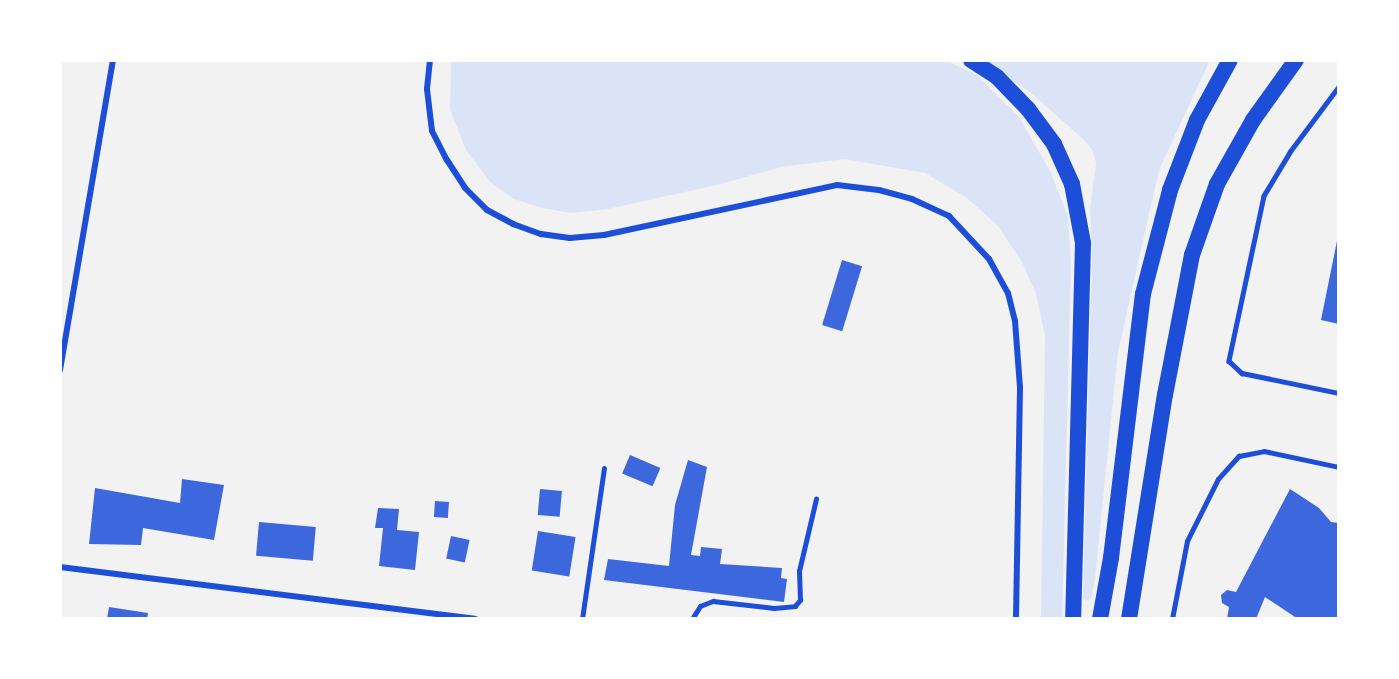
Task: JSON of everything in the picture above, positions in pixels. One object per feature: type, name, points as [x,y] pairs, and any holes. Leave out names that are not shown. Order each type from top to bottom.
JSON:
[{"type":"highway","points":[[971,60],[997,77],[1028,109],[1054,144],[1072,184],[1083,243],[1073,619]]},
{"type":"highway","points":[[1100,619],[1111,558],[1143,294],[1170,190],[1197,120],[1230,60]]},
{"type":"highway","points":[[1129,619],[1165,395],[1192,255],[1217,184],[1253,120],[1296,60]]},
{"type":"street","points":[[60,370],[113,60]]},
{"type":"street","points":[[430,60],[427,89],[432,131],[465,188],[487,210],[513,224],[541,234],[570,238],[604,235],[837,184],[879,190],[912,199],[949,216],[989,259],[1008,293],[1015,321],[1020,388],[1016,619]]},
{"type":"street","points":[[60,567],[432,616],[475,619]]},
{"type":"lane","points":[[1339,87],[1291,151],[1264,196],[1229,361],[1242,373],[1339,393]]},
{"type":"lane","points":[[1172,619],[1187,541],[1218,479],[1239,456],[1264,451],[1339,467]]},
{"type":"lane","points":[[582,619],[604,469]]},
{"type":"lane","points":[[692,619],[700,606],[713,601],[774,608],[795,606],[800,600],[799,571],[816,499]]},
{"type":"shaded area","points":[[451,60],[945,60],[977,75],[1019,117],[1051,173],[1068,216],[1071,264],[1062,619],[1041,619],[1045,336],[1036,294],[1022,262],[998,226],[967,198],[925,173],[845,159],[781,167],[721,184],[608,209],[571,213],[542,208],[514,199],[491,183],[466,150],[450,109]]},
{"type":"shaded area","points":[[980,60],[1210,60],[1159,170],[1118,352],[1095,578],[1092,596],[1088,601],[1083,599],[1092,255],[1090,209],[1096,163],[1093,151],[1084,140],[1030,92]]},
{"type":"building","points":[[1339,237],[1339,324],[1321,320]]},
{"type":"building","points":[[842,260],[862,266],[842,331],[822,325]]},
{"type":"building","points":[[630,455],[660,468],[653,486],[622,473]]},
{"type":"building","points":[[688,460],[707,467],[691,555],[700,556],[701,547],[722,549],[720,564],[782,568],[781,578],[787,579],[784,602],[604,580],[608,559],[669,566],[675,505]]},
{"type":"building","points":[[182,479],[224,485],[214,540],[143,528],[141,545],[89,544],[95,488],[180,503]]},
{"type":"building","points":[[540,489],[562,491],[560,517],[538,515]]},
{"type":"building","points":[[1290,489],[1319,508],[1331,522],[1339,523],[1339,619],[1298,619],[1265,597],[1256,619],[1227,619],[1229,607],[1222,603],[1221,595],[1227,590],[1236,592]]},
{"type":"building","points":[[435,501],[449,502],[448,518],[434,517]]},
{"type":"building","points":[[378,508],[399,509],[397,530],[419,532],[415,570],[379,566],[383,528],[375,528]]},
{"type":"building","points":[[259,522],[316,527],[313,561],[256,556]]},
{"type":"building","points":[[538,531],[576,537],[569,576],[532,571]]},
{"type":"building","points":[[451,536],[470,540],[465,562],[446,558]]},
{"type":"building","points":[[109,607],[148,613],[147,619],[107,619]]}]
